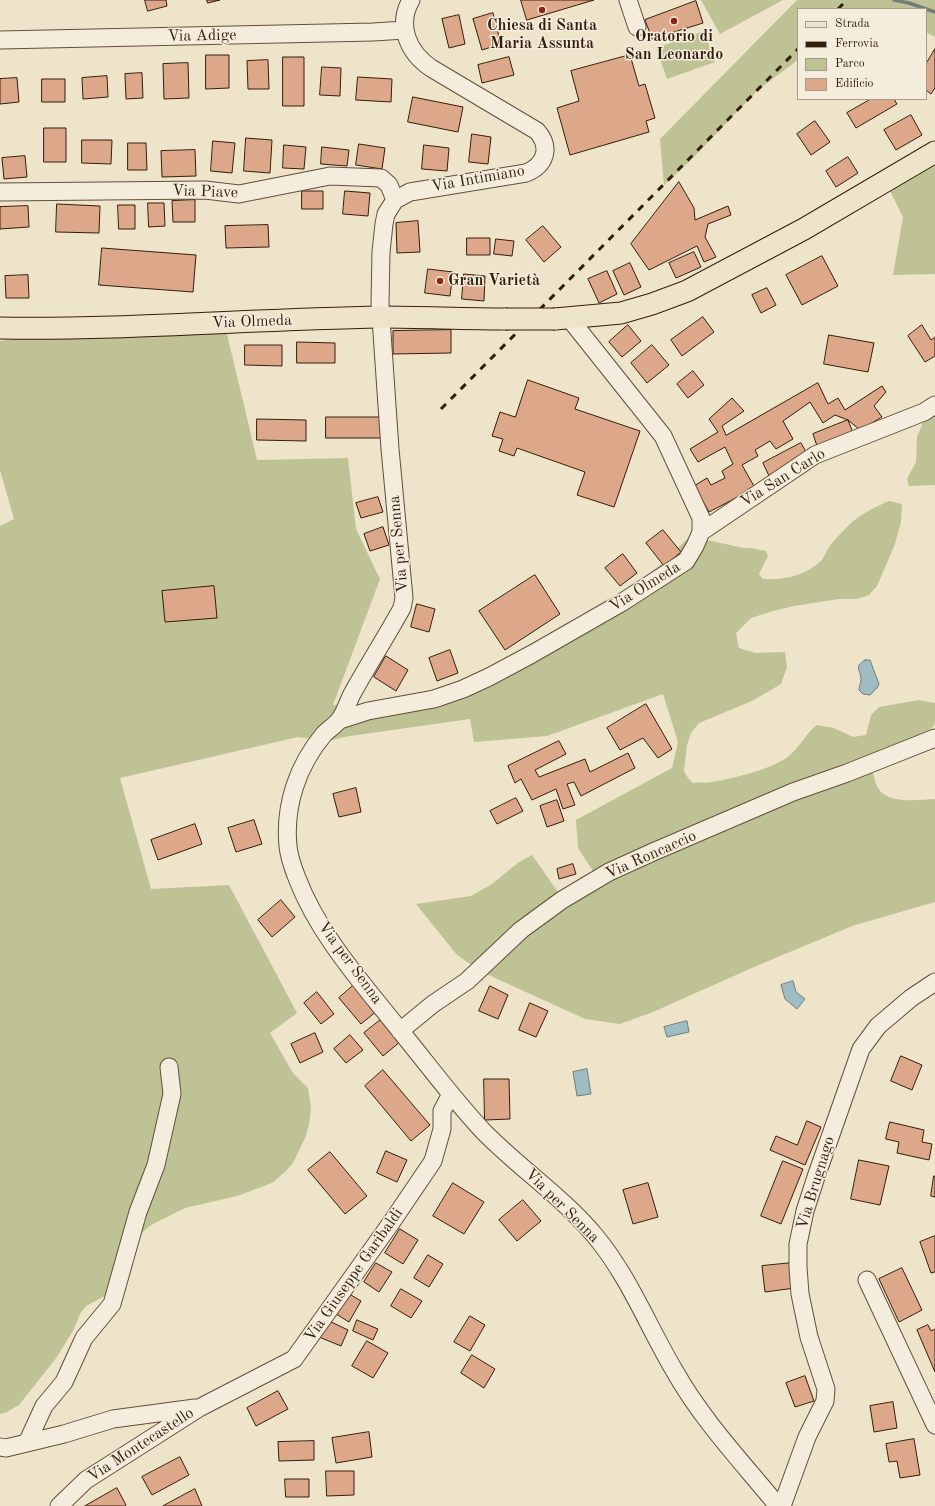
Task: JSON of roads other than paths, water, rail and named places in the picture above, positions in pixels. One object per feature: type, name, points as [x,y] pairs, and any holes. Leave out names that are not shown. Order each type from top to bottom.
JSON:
[{"type":"main road","name":"Via Olmeda","points":[[0,328],[169,325],[381,317],[562,319],[621,313],[687,292],[804,229],[935,152]]},
{"type":"street","name":"Via Intimiano","points":[[396,200],[410,192],[418,190],[526,173],[531,171],[540,163],[545,151],[545,146],[537,131],[420,60],[408,42],[405,30],[405,17],[411,0]]},
{"type":"street","points":[[628,0],[637,27]]},
{"type":"street","name":"Via Adige","points":[[0,40],[373,32],[405,30]]},
{"type":"street","name":"Via Piave","points":[[0,192],[205,190],[239,194],[330,176],[381,178],[389,185],[396,200]]},
{"type":"street","points":[[381,317],[381,260],[384,224],[386,214],[396,200]]},
{"type":"street","name":"Via per Senna","points":[[381,317],[390,449],[404,598],[402,608],[351,696],[340,720],[326,732],[315,746],[297,778],[290,799],[288,824],[288,848],[294,869],[301,888],[323,929],[338,951],[451,1094],[484,1131],[576,1215],[596,1238],[616,1265],[634,1294],[674,1371],[692,1398],[713,1427],[778,1506]]},
{"type":"street","points":[[562,319],[663,436],[701,518],[701,532]]},
{"type":"street","name":"Via San Carlo","points":[[701,532],[814,454],[924,412],[935,405]]},
{"type":"street","name":"Via Olmeda","points":[[340,720],[368,711],[434,699],[463,689],[489,677],[621,603],[686,561],[701,532]]},
{"type":"street","name":"Via Roncaccio","points":[[400,1030],[433,1004],[467,981],[521,930],[562,900],[609,872],[793,792],[847,773],[935,738]]},
{"type":"street","name":"Via Brugnago","points":[[782,1506],[807,1437],[825,1401],[826,1389],[809,1337],[800,1294],[798,1244],[805,1210],[861,1049],[878,1026],[910,998],[935,982]]},
{"type":"street","points":[[27,1442],[44,1406],[64,1382],[84,1338],[112,1304],[138,1212],[156,1165],[172,1094],[169,1067]]},
{"type":"street","name":"Via Giuseppe Garibaldi","points":[[199,1408],[294,1359],[391,1223],[433,1161],[442,1129],[442,1111],[451,1094]]},
{"type":"street","points":[[867,1280],[935,1425]]},
{"type":"street","name":"Via Montecastello","points":[[0,1447],[6,1448],[64,1434],[113,1419],[199,1408]]},
{"type":"street","name":"Via Montecastello","points":[[59,1506],[86,1480],[199,1408]]},
{"type":"water","points":[[870,660],[879,684],[870,695],[863,694],[859,690],[861,677],[858,667],[861,662]]},
{"type":"water","points":[[793,981],[796,992],[805,999],[797,1009],[785,999],[781,985]]},
{"type":"water","points":[[687,1021],[689,1032],[667,1037],[664,1027]]},
{"type":"water","points":[[587,1069],[591,1094],[577,1096],[573,1072]]},
{"type":"waterway","points":[[894,0],[923,8]]},
{"type":"waterway","points":[[927,9],[935,12]]},
{"type":"railway","points":[[839,8],[847,0]]},
{"type":"railway","points":[[441,409],[797,50]]},
{"type":"place","name":"Chiesa di Santa Maria Assunta","points":[[542,10]]},
{"type":"place","name":"Oratorio di San Leonardo","points":[[674,21]]},
{"type":"place","name":"Gran Varietà","points":[[440,281]]}]
